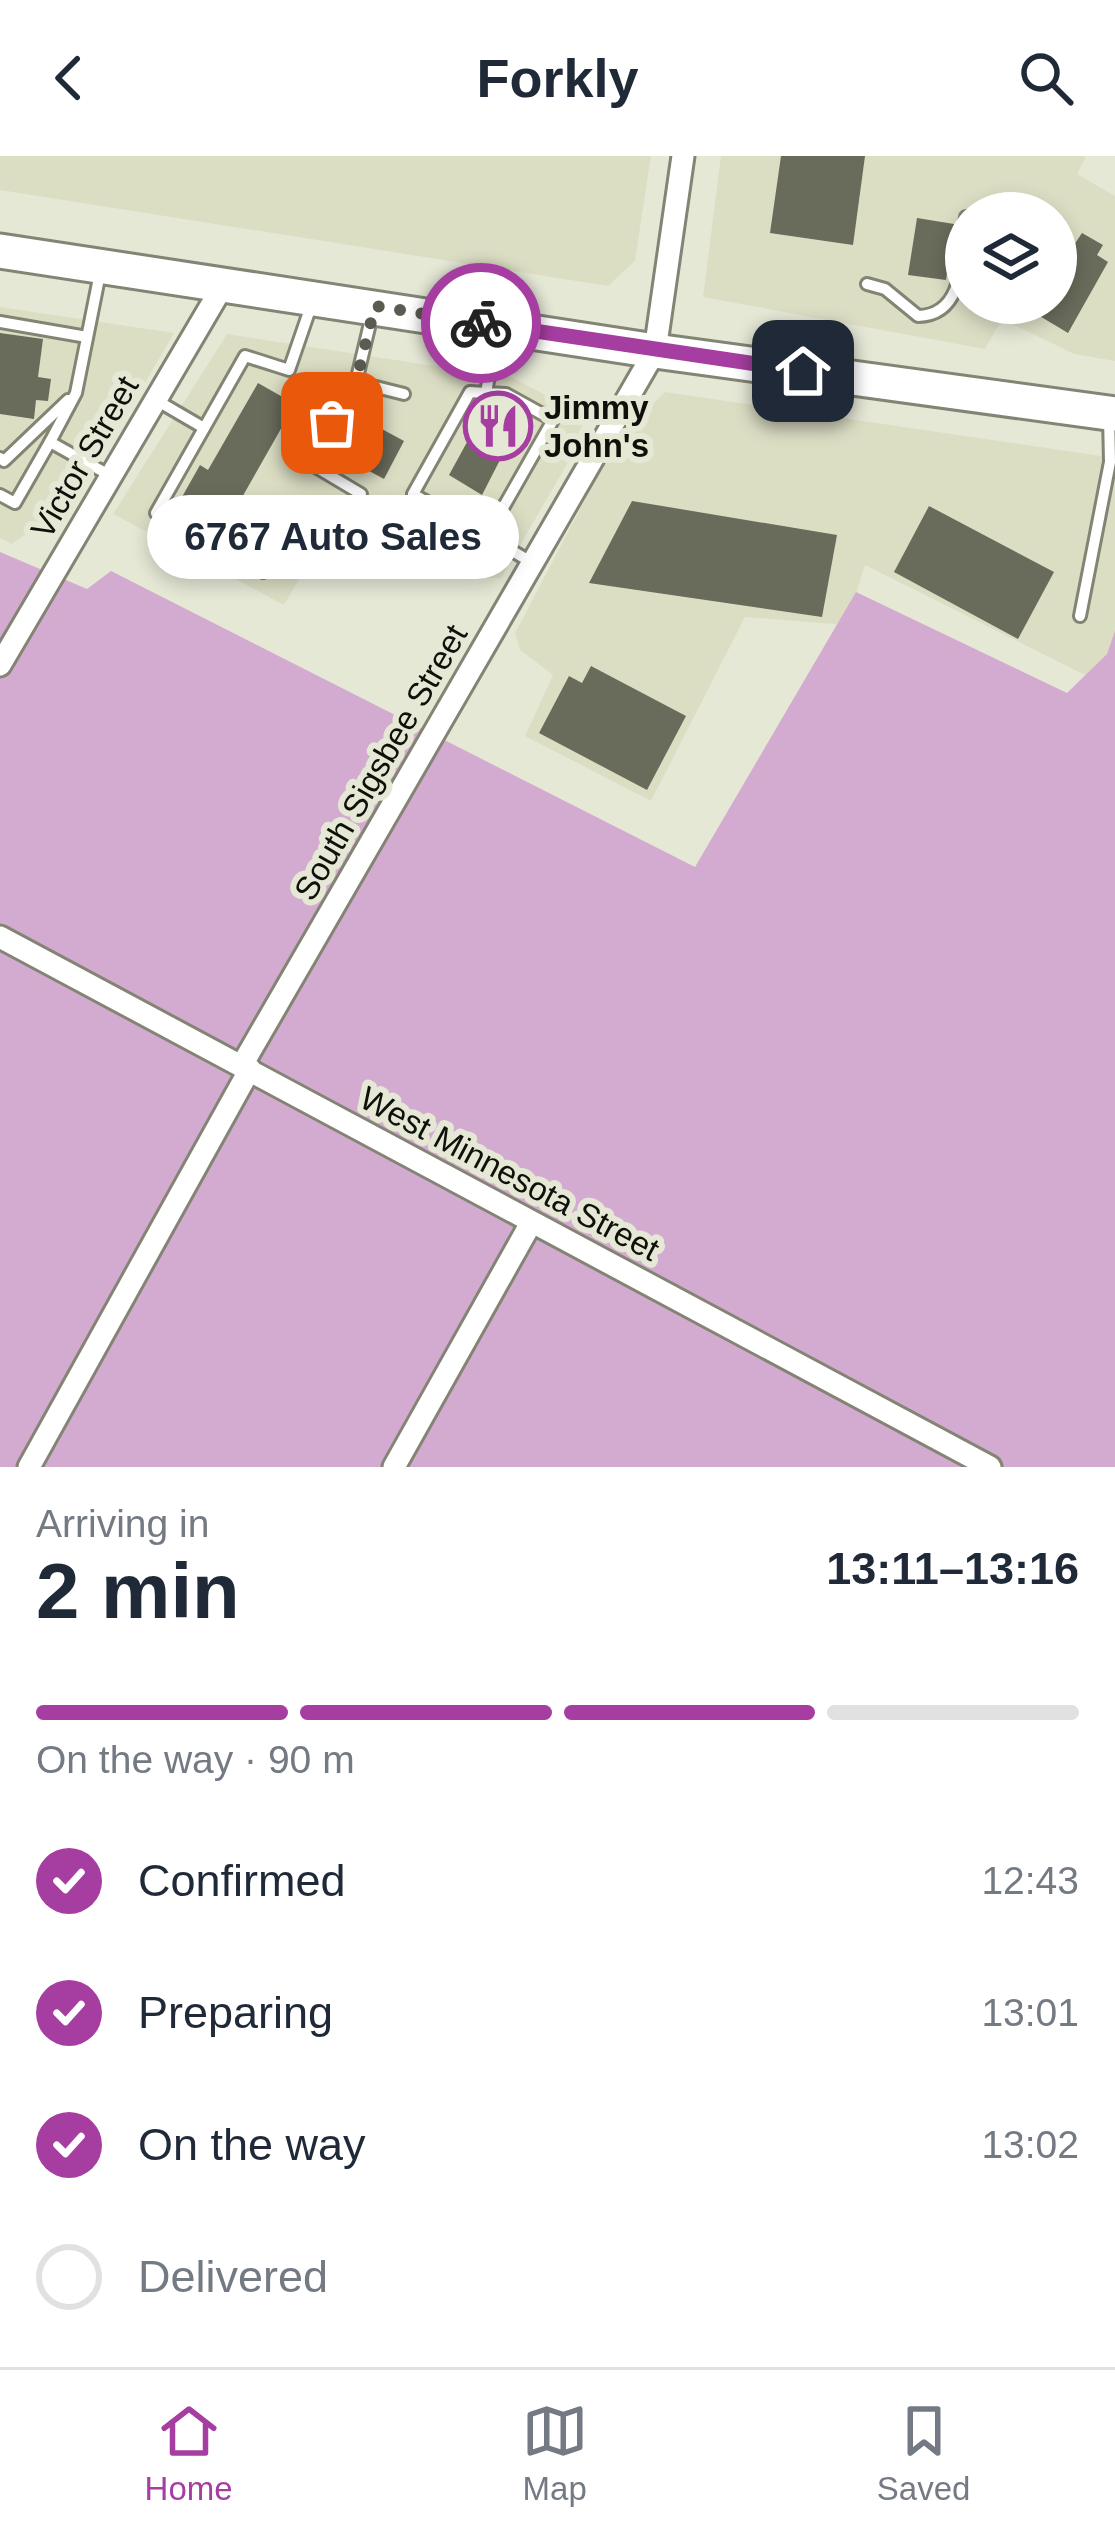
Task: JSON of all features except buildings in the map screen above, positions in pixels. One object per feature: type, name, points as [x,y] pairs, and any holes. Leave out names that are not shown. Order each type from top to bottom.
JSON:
[{"type":"main road","points":[[0,251],[655,351],[1112,413]]},
{"type":"street","name":"South Sigsbee Street","points":[[29,1467],[246,1067],[655,351],[682,156]]},
{"type":"street","name":"Victor Street","points":[[0,665],[225,283]]},
{"type":"street","name":"West Minnesota Street","points":[[0,937],[990,1467]]},
{"type":"street","points":[[394,1467],[531,1223]]},
{"type":"lane","points":[[0,495],[15,503],[76,393],[101,265]]},
{"type":"lane","points":[[867,284],[885,289],[918,316],[945,308]]},
{"type":"lane","points":[[263,572],[156,513],[245,356],[289,370],[314,297]]},
{"type":"lane","points":[[361,494],[309,463],[356,382],[375,306]]},
{"type":"lane","points":[[0,322],[87,337]]},
{"type":"lane","points":[[486,393],[498,326]]},
{"type":"lane","points":[[356,382],[404,394]]},
{"type":"lane","points":[[487,536],[553,420],[506,394],[470,392],[413,494],[533,563]]},
{"type":"lane","points":[[0,458],[4,460],[76,393]]},
{"type":"lane","points":[[156,400],[205,428]]},
{"type":"lane","points":[[1080,616],[1110,462],[1112,413]]},
{"type":"lane","points":[[50,442],[111,476]]},
{"type":"shaded area","points":[[0,156],[651,156],[635,261],[608,286],[0,190]]},
{"type":"shaded area","points":[[721,156],[1086,156],[1077,174],[1115,196],[1115,361],[1074,354],[1012,324],[1077,324],[1077,192],[945,192],[945,324],[999,324],[985,349],[703,297]]},
{"type":"shaded area","points":[[0,307],[174,333],[80,494],[12,544],[0,538]]},
{"type":"shaded area","points":[[227,334],[513,378],[574,410],[585,433],[501,578],[472,578],[368,523],[336,577],[308,564],[284,605],[113,514]]},
{"type":"shaded area","points":[[665,392],[1115,458],[1115,662],[1087,676],[865,565],[846,625],[745,617],[651,801],[525,736],[553,675],[520,650],[515,633],[618,437]]},
{"type":"shaded area","points":[[0,552],[87,589],[111,571],[695,867],[856,592],[1067,693],[1107,654],[1115,631],[1115,1467],[0,1467]]},
{"type":"way so far","points":[[332,423],[356,382],[375,306],[481,323]]},
{"type":"place","name":"6767 Auto Sales","points":[[332,423]]},
{"type":"place","name":"Jimmy John's","points":[[498,426]]},
{"type":"route","points":[[481,323],[803,371]]}]
